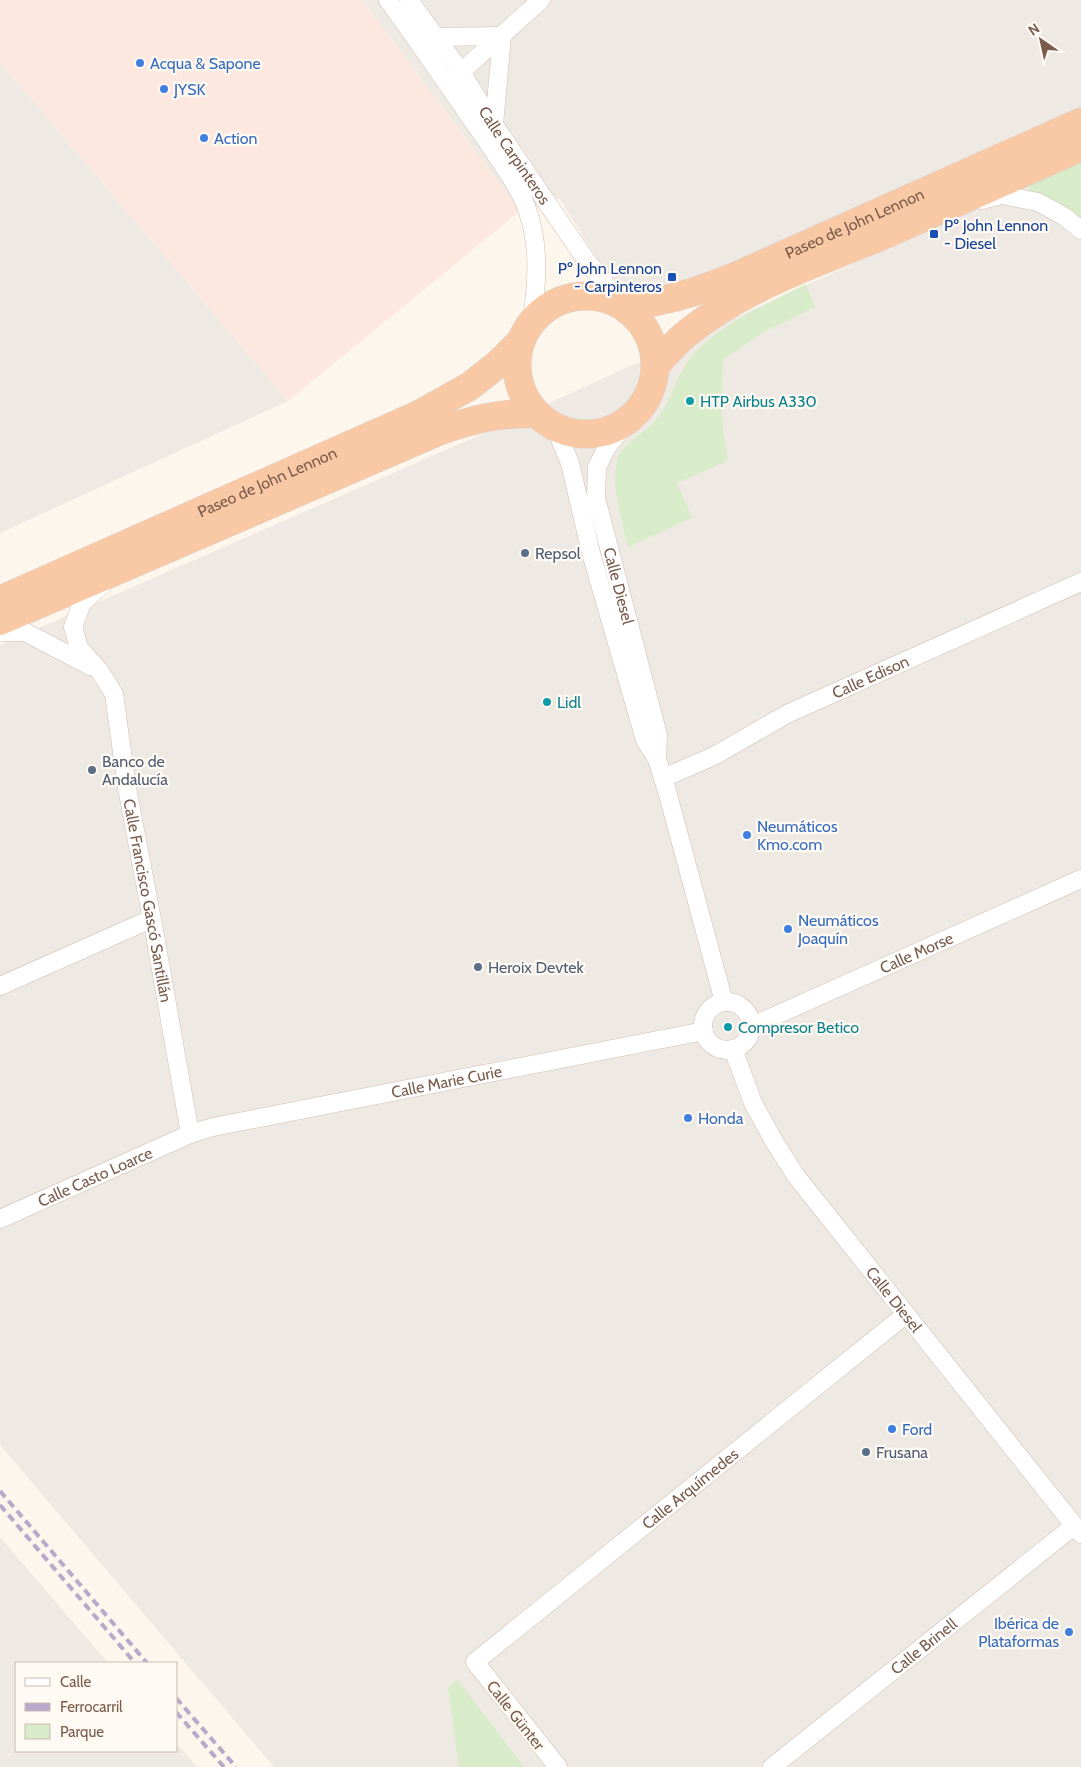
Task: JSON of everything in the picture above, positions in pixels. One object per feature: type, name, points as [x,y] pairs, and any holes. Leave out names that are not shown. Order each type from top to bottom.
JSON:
[{"type":"highway","name":"Paseo de John Lennon","points":[[624,306],[654,303],[677,298],[734,277],[1081,122]]},
{"type":"highway","name":"Paseo de John Lennon","points":[[656,365],[683,337],[727,305],[791,274],[1081,147]]},
{"type":"highway","points":[[592,296],[607,299],[624,306],[640,321],[650,336],[654,350],[656,365],[654,381],[648,396],[640,408],[629,420],[616,428],[600,433],[570,432],[546,420],[526,400],[519,383],[516,362],[527,331],[542,311],[554,304],[574,297],[592,296]]},
{"type":"highway","name":"Paseo de John Lennon","points":[[0,600],[420,414],[470,386],[498,364],[527,331]]},
{"type":"highway","name":"Paseo de John Lennon","points":[[0,621],[116,572],[253,510],[442,430],[482,417],[515,413],[546,420]]},
{"type":"street","name":"Calle Carpinteros","points":[[388,0],[494,125],[586,260],[624,306]]},
{"type":"street","name":"Calle Carpinteros","points":[[409,0],[436,37],[455,78],[528,211],[535,243],[537,281],[527,331]]},
{"type":"street","points":[[455,78],[541,0]]},
{"type":"street","points":[[436,37],[502,36]]},
{"type":"street","points":[[494,125],[502,36]]},
{"type":"street","points":[[943,209],[1002,195],[1038,202],[1065,217],[1081,230]]},
{"type":"street","name":"Calle Diesel","points":[[546,420],[570,463],[591,553],[645,740],[657,759],[663,778],[724,1002]]},
{"type":"street","name":"Calle Diesel","points":[[629,420],[607,447],[597,467],[596,498],[658,735],[657,759]]},
{"type":"street","name":"Calle Francisco Gascó Santillán","points":[[116,572],[82,603],[73,626],[79,648],[99,670],[114,694],[127,788],[190,1134]]},
{"type":"street","name":"Calle Edison","points":[[663,778],[714,756],[787,714],[1081,582]]},
{"type":"street","points":[[0,632],[25,632],[99,670]]},
{"type":"street","name":"Calle Morse","points":[[752,1026],[1081,879]]},
{"type":"street","points":[[0,986],[151,919]]},
{"type":"street","points":[[732,1002],[740,1005],[746,1011],[751,1018],[752,1026],[750,1034],[741,1046],[733,1050],[724,1050],[715,1047],[708,1040],[703,1023],[710,1009],[716,1004],[732,1002]]},
{"type":"street","name":"Calle Marie Curie","points":[[190,1134],[213,1127],[704,1031]]},
{"type":"street","name":"Calle Diesel","points":[[733,1050],[753,1103],[796,1176],[1078,1530]]},
{"type":"street","name":"Calle Casto Loarce","points":[[0,1219],[190,1134]]},
{"type":"street","name":"Calle Arquímedes","points":[[475,1662],[905,1314]]},
{"type":"street","name":"Calle Brinell","points":[[772,1767],[1078,1530]]},
{"type":"street","name":"Calle Günter","points":[[475,1662],[558,1767]]},
{"type":"shaded area","points":[[0,0],[362,0],[520,211],[288,401],[0,62]]},
{"type":"shaded area","points":[[362,0],[1081,0],[1081,109],[698,280],[649,291],[613,284],[559,198],[520,211]]},
{"type":"shaded area","points":[[0,62],[288,401],[0,533]]},
{"type":"shaded area","points":[[1081,159],[1081,1767],[274,1767],[0,1445],[0,645],[473,438]]},
{"type":"shaded area","points":[[0,1537],[107,1662],[15,1662],[15,1752],[178,1752],[178,1745],[197,1767],[0,1767]]},
{"type":"green space","points":[[1081,158],[1081,217],[1055,200],[1030,191],[1028,185]]},
{"type":"green space","points":[[806,284],[815,307],[762,333],[723,360],[722,409],[728,458],[725,462],[677,483],[692,518],[628,547],[616,493],[615,482],[619,455],[628,444],[656,420],[666,406],[684,367],[699,348],[743,316]]},
{"type":"green space","points":[[458,1680],[524,1767],[459,1767],[448,1687]]},
{"type":"railway","points":[[0,1491],[146,1662]]},
{"type":"railway","points":[[0,1505],[134,1662]]},
{"type":"railway","points":[[178,1700],[236,1767]]},
{"type":"railway","points":[[178,1714],[224,1767]]},
{"type":"place","name":"Acqua & Sapone","points":[[140,63]]},
{"type":"place","name":"JYSK","points":[[164,89]]},
{"type":"place","name":"Action","points":[[204,138]]},
{"type":"place","name":"Pº John Lennon - Diesel","points":[[934,234]]},
{"type":"place","name":"Pº John Lennon - Carpinteros","points":[[672,277]]},
{"type":"place","name":"HTP Airbus A330","points":[[690,401]]},
{"type":"place","name":"Repsol","points":[[525,553]]},
{"type":"place","name":"Lidl","points":[[547,702]]},
{"type":"place","name":"Banco de Andalucía","points":[[92,770]]},
{"type":"place","name":"Neumáticos Kmo.com","points":[[747,835]]},
{"type":"place","name":"Neumáticos Joaquín","points":[[788,929]]},
{"type":"place","name":"Heroix Devtek","points":[[478,967]]},
{"type":"place","name":"Compresor Betico","points":[[728,1027]]},
{"type":"place","name":"Honda","points":[[688,1118]]},
{"type":"place","name":"Ford","points":[[892,1429]]},
{"type":"place","name":"Frusana","points":[[866,1452]]},
{"type":"place","name":"Ibérica de Plataformas","points":[[1069,1632]]}]
